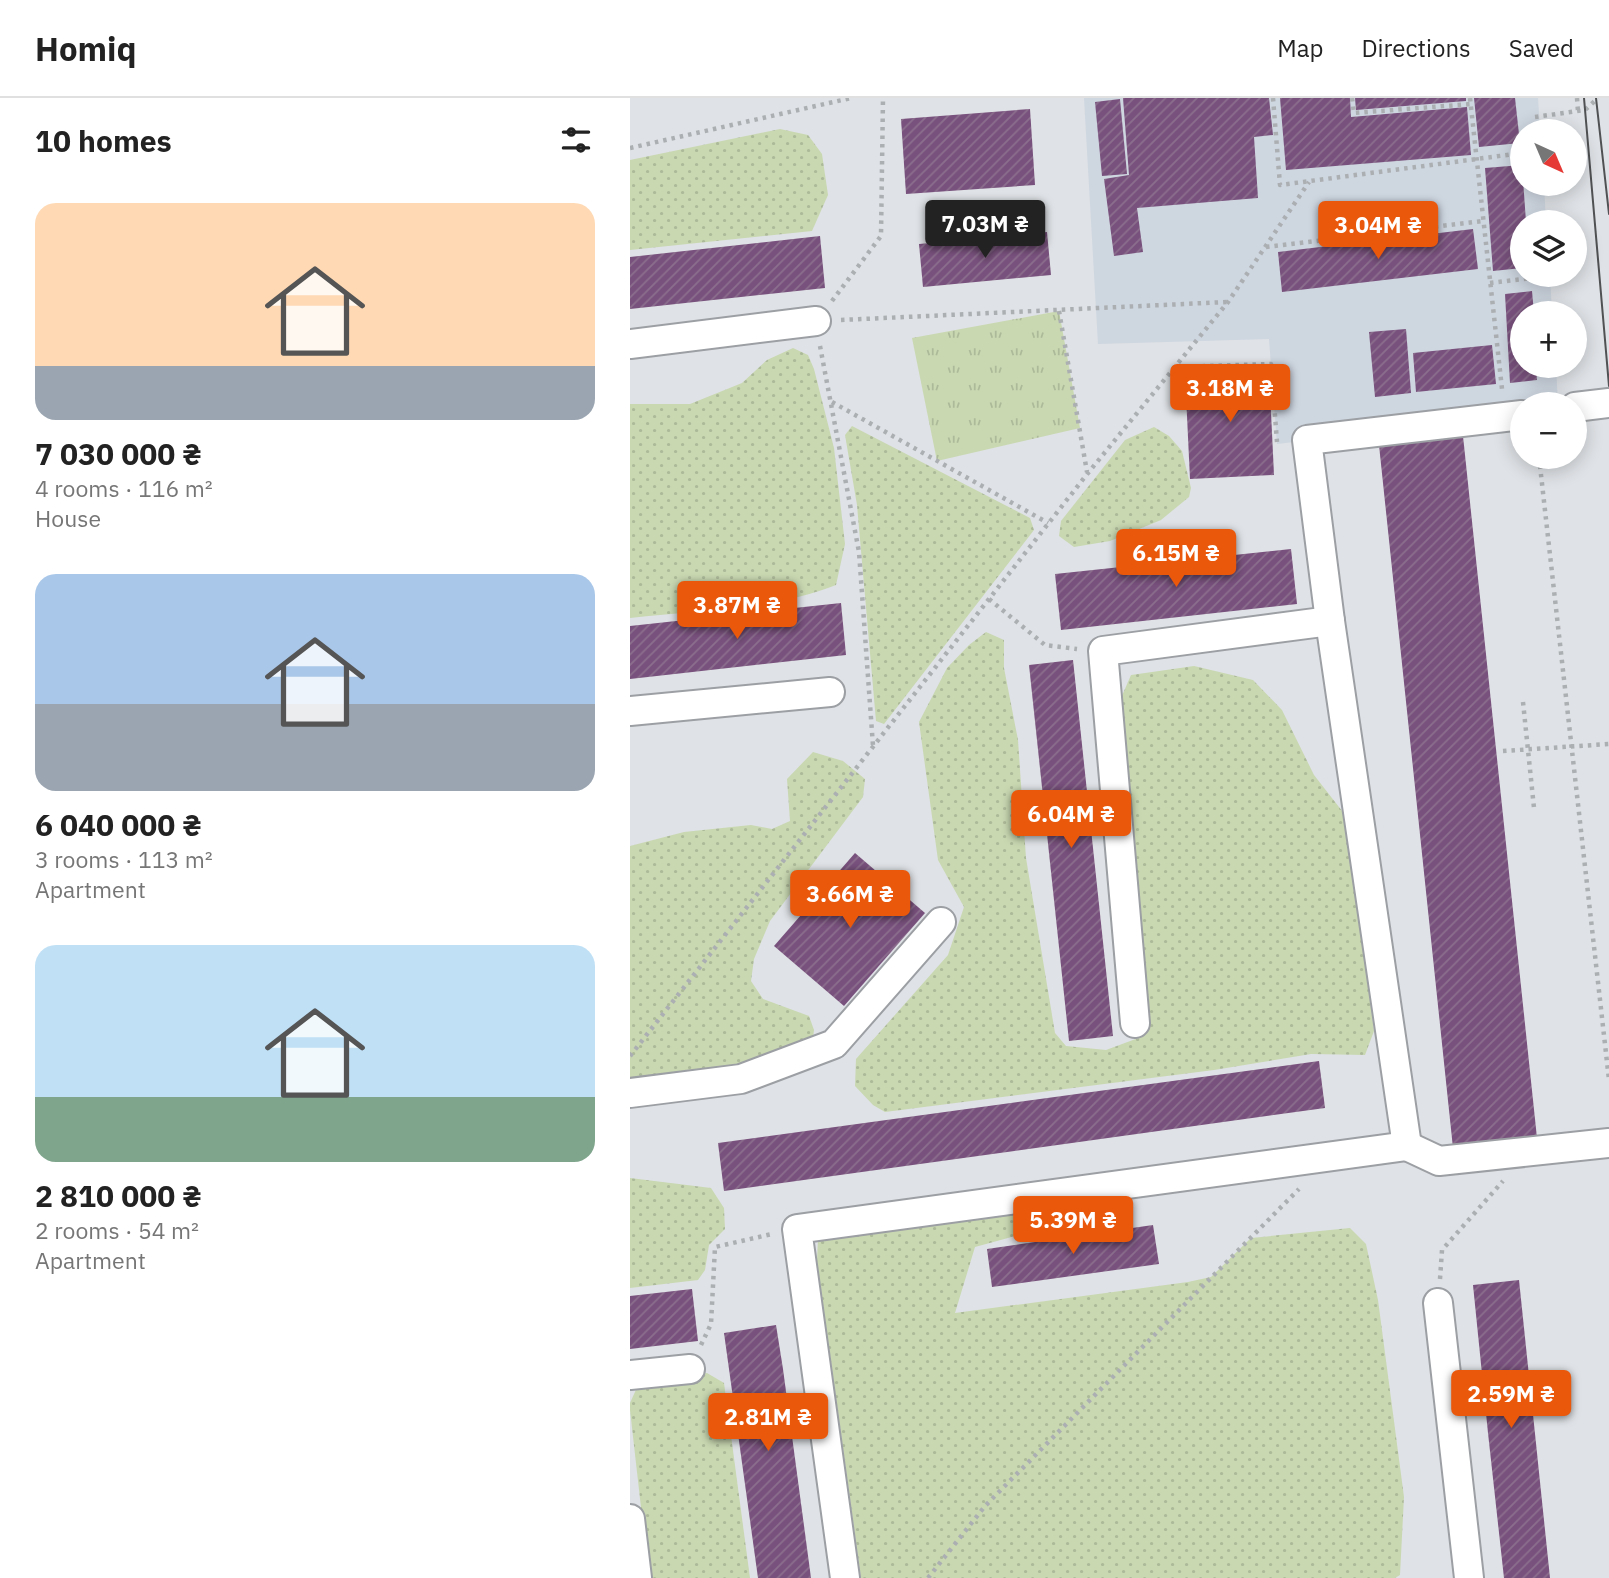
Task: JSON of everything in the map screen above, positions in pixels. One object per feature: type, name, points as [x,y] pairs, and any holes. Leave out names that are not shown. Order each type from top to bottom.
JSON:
[{"type":"lane","points":[[630,344],[816,321]]},
{"type":"lane","points":[[1587,406],[1609,403]]},
{"type":"lane","points":[[1407,1146],[1330,621],[1307,440],[1510,416]]},
{"type":"lane","points":[[1135,1023],[1102,651],[1330,621]]},
{"type":"lane","points":[[630,711],[830,692]]},
{"type":"lane","points":[[630,1093],[741,1079],[834,1044],[941,922]]},
{"type":"lane","points":[[845,1578],[797,1229],[1407,1146],[1439,1161],[1609,1143]]},
{"type":"lane","points":[[1438,1303],[1469,1578]]},
{"type":"lane","points":[[630,1375],[690,1370]]},
{"type":"lane","points":[[630,1519],[637,1578]]},
{"type":"path","points":[[630,148],[851,98]]},
{"type":"path","points":[[873,746],[859,552],[816,321],[881,236],[883,98]]},
{"type":"path","points":[[1273,98],[1280,185],[1510,154]]},
{"type":"path","points":[[1352,98],[1354,113],[1471,101],[1490,283],[1510,394]]},
{"type":"path","points":[[1577,98],[1578,112]]},
{"type":"path","points":[[1535,117],[1585,110],[1598,98]]},
{"type":"path","points":[[630,1056],[1048,523],[1228,302],[1309,182]]},
{"type":"path","points":[[1266,247],[1483,221]]},
{"type":"path","points":[[1490,283],[1510,281]]},
{"type":"path","points":[[816,321],[1228,302]]},
{"type":"path","points":[[1059,311],[1088,473]]},
{"type":"path","points":[[1175,367],[1271,364],[1277,444],[1307,440]]},
{"type":"path","points":[[831,402],[1048,523]]},
{"type":"path","points":[[1540,469],[1609,1080]]},
{"type":"path","points":[[989,599],[1045,645],[1102,651]]},
{"type":"path","points":[[1523,702],[1534,808]]},
{"type":"path","points":[[1503,751],[1609,744]]},
{"type":"path","points":[[1438,1303],[1442,1250],[1529,1151]]},
{"type":"path","points":[[928,1578],[985,1506],[1331,1156]]},
{"type":"path","points":[[690,1370],[711,1324],[715,1247],[797,1229]]},
{"type":"shaded area","points":[[1084,98],[1538,98],[1539,119],[1510,119],[1510,196],[1545,196],[1545,210],[1510,210],[1510,287],[1551,287],[1551,301],[1510,301],[1510,378],[1557,378],[1557,392],[1510,392],[1510,416],[1277,444],[1269,339],[1098,344]]},
{"type":"green space","points":[[780,129],[808,135],[822,154],[828,195],[812,231],[630,250],[630,160]]},
{"type":"green space","points":[[1059,311],[1080,428],[937,461],[912,338]]},
{"type":"green space","points":[[793,348],[808,355],[814,369],[834,448],[845,544],[836,585],[787,600],[630,618],[630,404],[690,404],[742,383],[767,360]]},
{"type":"green space","points":[[852,426],[1030,518],[1034,530],[884,724],[876,721],[857,505],[845,435]]},
{"type":"green space","points":[[1154,427],[1169,436],[1182,451],[1191,488],[1189,497],[1161,520],[1110,541],[1074,547],[1059,536],[1061,521],[1125,440]]},
{"type":"green space","points":[[986,632],[1004,640],[1004,668],[1018,740],[1026,858],[1055,1033],[1066,1046],[1106,1050],[1141,1037],[1148,1004],[1121,698],[1131,675],[1194,666],[1253,680],[1282,710],[1314,775],[1346,816],[1374,1031],[1365,1055],[1311,1054],[1214,1070],[885,1112],[873,1105],[855,1086],[856,1059],[948,955],[964,907],[938,860],[919,722],[947,668]]},
{"type":"green space","points":[[813,752],[843,761],[865,779],[863,797],[770,921],[754,959],[751,981],[763,999],[809,1016],[814,1030],[812,1046],[745,1066],[630,1083],[630,846],[684,832],[751,825],[772,829],[790,821],[787,779]]},
{"type":"green space","points":[[630,1178],[711,1188],[724,1208],[725,1229],[709,1245],[705,1270],[698,1280],[630,1288]]},
{"type":"green space","points":[[1009,1208],[1023,1218],[1019,1235],[975,1247],[955,1313],[1188,1282],[1211,1277],[1251,1238],[1350,1228],[1366,1244],[1378,1300],[1404,1497],[1400,1575],[1395,1578],[861,1578],[817,1261],[818,1238]]},
{"type":"green space","points":[[707,1373],[724,1383],[750,1578],[649,1578],[630,1403],[639,1383]]},
{"type":"building","points":[[1123,98],[1269,98],[1273,135],[1254,137],[1258,198],[1137,208],[1143,252],[1114,256],[1104,179],[1129,175]]},
{"type":"building","points":[[1280,98],[1350,98],[1351,117],[1467,107],[1471,155],[1286,170]]},
{"type":"building","points":[[1355,98],[1466,98],[1466,101],[1356,110]]},
{"type":"building","points":[[1474,98],[1515,98],[1517,119],[1510,119],[1510,144],[1479,147]]},
{"type":"building","points":[[1120,99],[1127,174],[1102,176],[1095,102]]},
{"type":"building","points":[[1030,109],[1035,185],[906,194],[901,119]]},
{"type":"building","points":[[1510,166],[1510,196],[1524,196],[1525,210],[1510,210],[1510,269],[1493,271],[1485,168]]},
{"type":"building","points":[[1473,229],[1478,269],[1282,292],[1278,252]]},
{"type":"building","points":[[1047,232],[1051,275],[923,287],[919,244]]},
{"type":"building","points":[[820,236],[825,288],[630,309],[630,257]]},
{"type":"building","points":[[1532,291],[1533,301],[1510,301],[1510,378],[1537,380],[1510,383],[1505,294]]},
{"type":"building","points":[[1406,329],[1411,393],[1375,397],[1369,332]]},
{"type":"building","points":[[1492,345],[1496,384],[1416,392],[1413,353]]},
{"type":"building","points":[[1269,370],[1274,475],[1190,479],[1185,374]]},
{"type":"building","points":[[1463,436],[1537,1138],[1453,1148],[1379,445]]},
{"type":"building","points":[[1291,549],[1297,604],[1061,630],[1055,574]]},
{"type":"building","points":[[841,603],[846,655],[630,679],[630,626]]},
{"type":"building","points":[[1073,660],[1113,1036],[1069,1041],[1029,665]]},
{"type":"building","points":[[855,853],[925,913],[844,1006],[774,946]]},
{"type":"building","points":[[1319,1061],[1325,1108],[724,1191],[718,1143]]},
{"type":"building","points":[[1153,1225],[1159,1264],[992,1287],[987,1249]]},
{"type":"building","points":[[1519,1280],[1550,1578],[1504,1578],[1488,1433],[1473,1285]]},
{"type":"building","points":[[692,1289],[698,1341],[630,1349],[630,1296]]},
{"type":"building","points":[[776,1325],[811,1578],[758,1578],[724,1333]]},
{"type":"tram line","points":[[1584,98],[1609,386]]},
{"type":"tram line","points":[[1596,98],[1609,214]]}]
